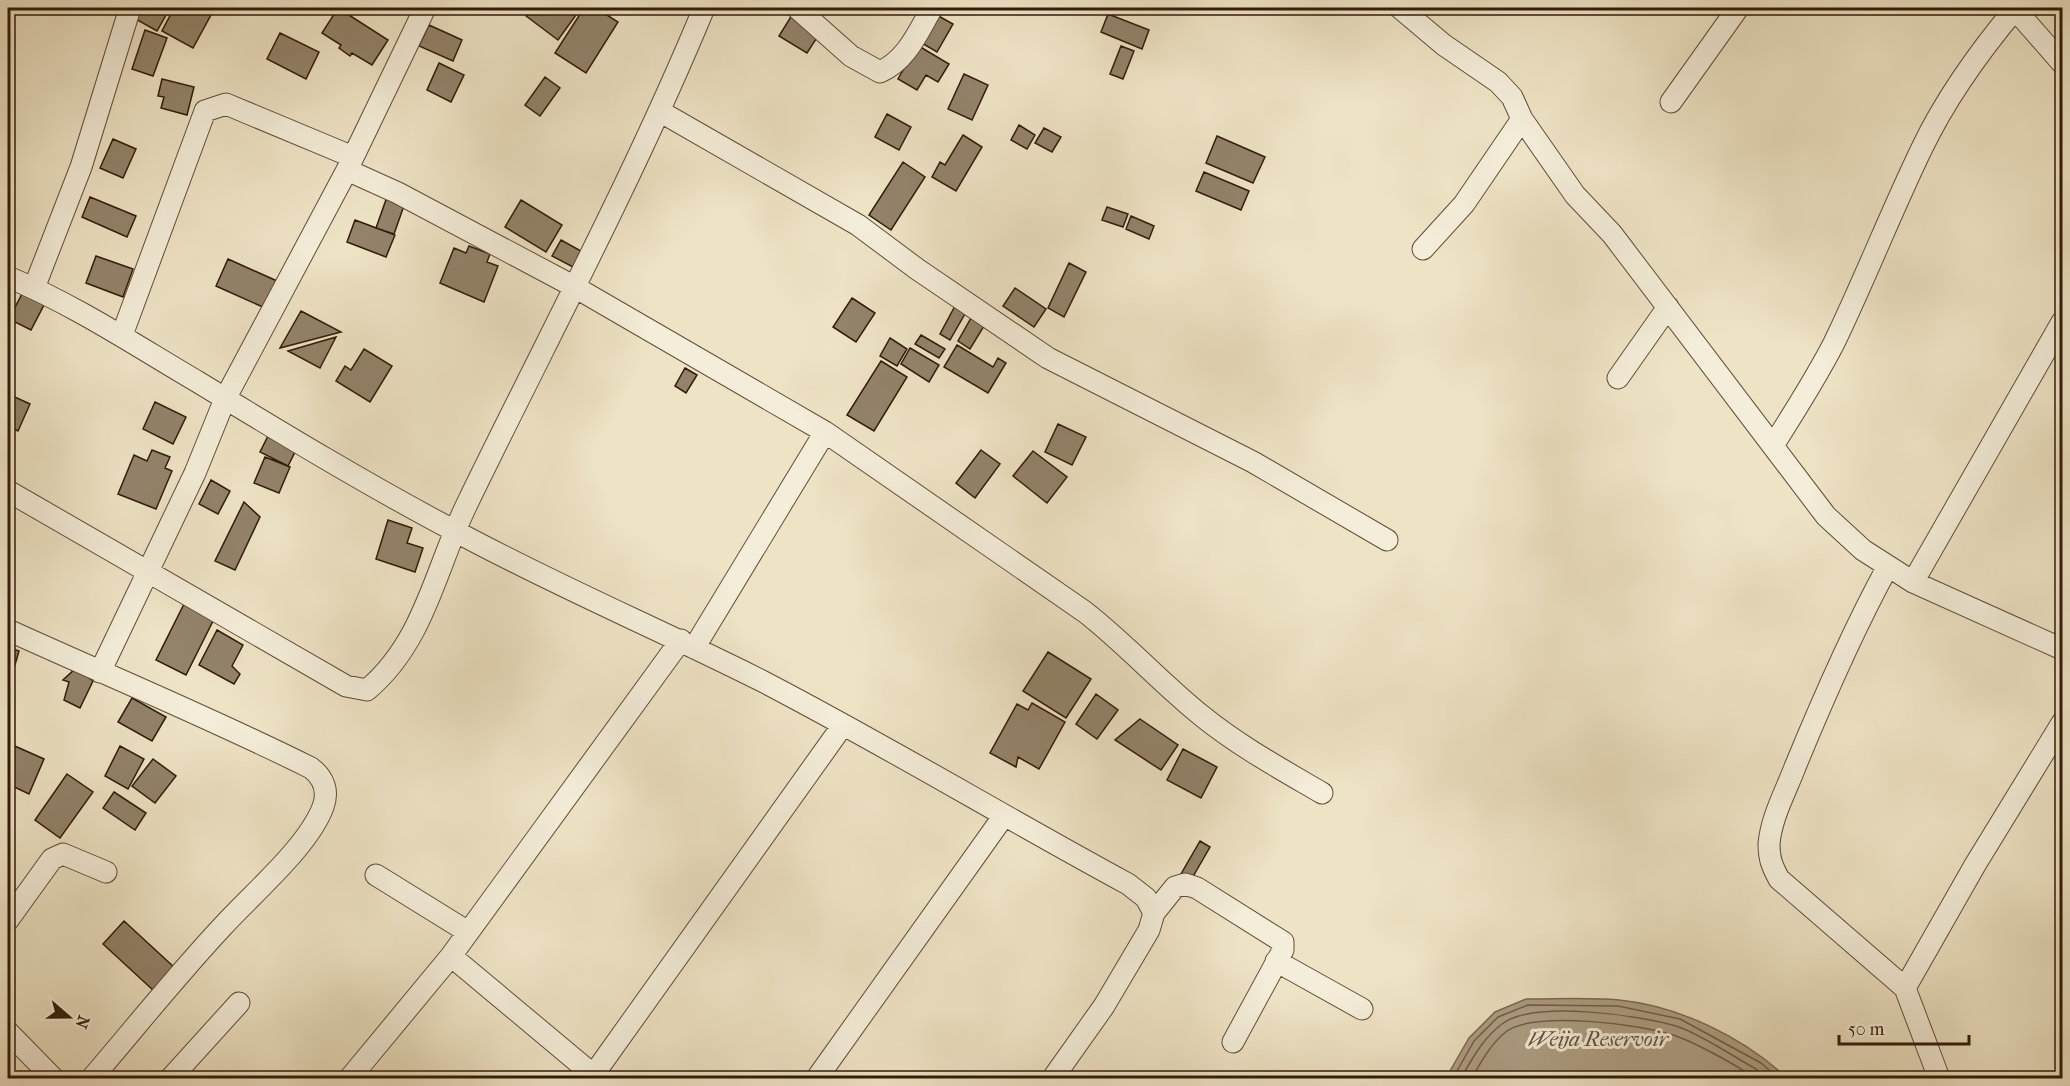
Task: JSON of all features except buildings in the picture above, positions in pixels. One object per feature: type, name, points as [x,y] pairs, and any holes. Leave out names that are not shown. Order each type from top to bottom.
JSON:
[{"type":"street","points":[[34,288],[81,167],[130,8]]},
{"type":"street","points":[[100,672],[147,569],[195,473],[225,399],[350,164],[425,8]]},
{"type":"street","points":[[8,491],[147,569],[346,686],[367,690],[385,673],[410,641],[454,531],[573,286],[661,112],[704,8]]},
{"type":"street","points":[[797,8],[851,56],[880,72],[894,65],[904,54],[933,8]]},
{"type":"street","points":[[1400,8],[1444,45],[1498,82],[1512,97],[1522,119],[1575,195],[1612,234],[1728,388],[1774,444],[1826,516],[1863,550],[1887,568],[2062,649]]},
{"type":"street","points":[[1671,102],[1738,8]]},
{"type":"street","points":[[1774,444],[1805,397],[1833,343],[1923,147],[1948,101],[1984,46],[2015,8],[2062,63]]},
{"type":"street","points":[[123,335],[205,111],[226,104],[350,164],[398,193],[573,286],[825,432],[1085,612],[1123,642],[1171,690],[1242,746],[1322,793]]},
{"type":"street","points":[[661,112],[858,225],[955,296],[1048,358],[1253,462],[1387,540]]},
{"type":"street","points":[[1423,249],[1464,204],[1522,119]]},
{"type":"street","points":[[8,277],[34,288],[123,335],[225,399],[454,531],[688,644],[843,725],[1003,817],[1128,884],[1146,898],[1154,913]]},
{"type":"street","points":[[1618,378],[1668,307]]},
{"type":"street","points":[[1913,582],[2062,322]]},
{"type":"street","points":[[350,1078],[451,956],[688,644],[825,432]]},
{"type":"street","points":[[1887,568],[1864,610],[1824,695],[1779,807],[1769,842],[1769,861],[1779,879],[1905,988],[1939,1078]]},
{"type":"street","points":[[8,630],[216,721],[311,768],[320,776],[325,786],[323,806],[308,835],[221,927],[92,1078]]},
{"type":"street","points":[[1905,988],[1975,865],[2062,723]]},
{"type":"street","points":[[451,956],[596,1076],[843,725]]},
{"type":"street","points":[[817,1078],[1003,817]]},
{"type":"street","points":[[8,920],[52,859],[63,854],[106,872]]},
{"type":"street","points":[[376,875],[468,932]]},
{"type":"street","points":[[1053,1078],[1104,1006],[1149,930],[1154,913],[1175,887],[1185,884],[1197,888],[1278,936],[1283,942],[1283,950],[1233,1042]]},
{"type":"street","points":[[1276,962],[1362,1009]]},
{"type":"street","points":[[171,1078],[239,1003]]},
{"type":"street","points":[[8,1032],[53,1078]]},
{"type":"water","name":"Weija Reservoir","points":[[1526,999],[1608,999],[1642,1003],[1664,1009],[1709,1026],[1730,1037],[1751,1049],[1787,1078],[1446,1078],[1469,1038],[1495,1012]]}]
